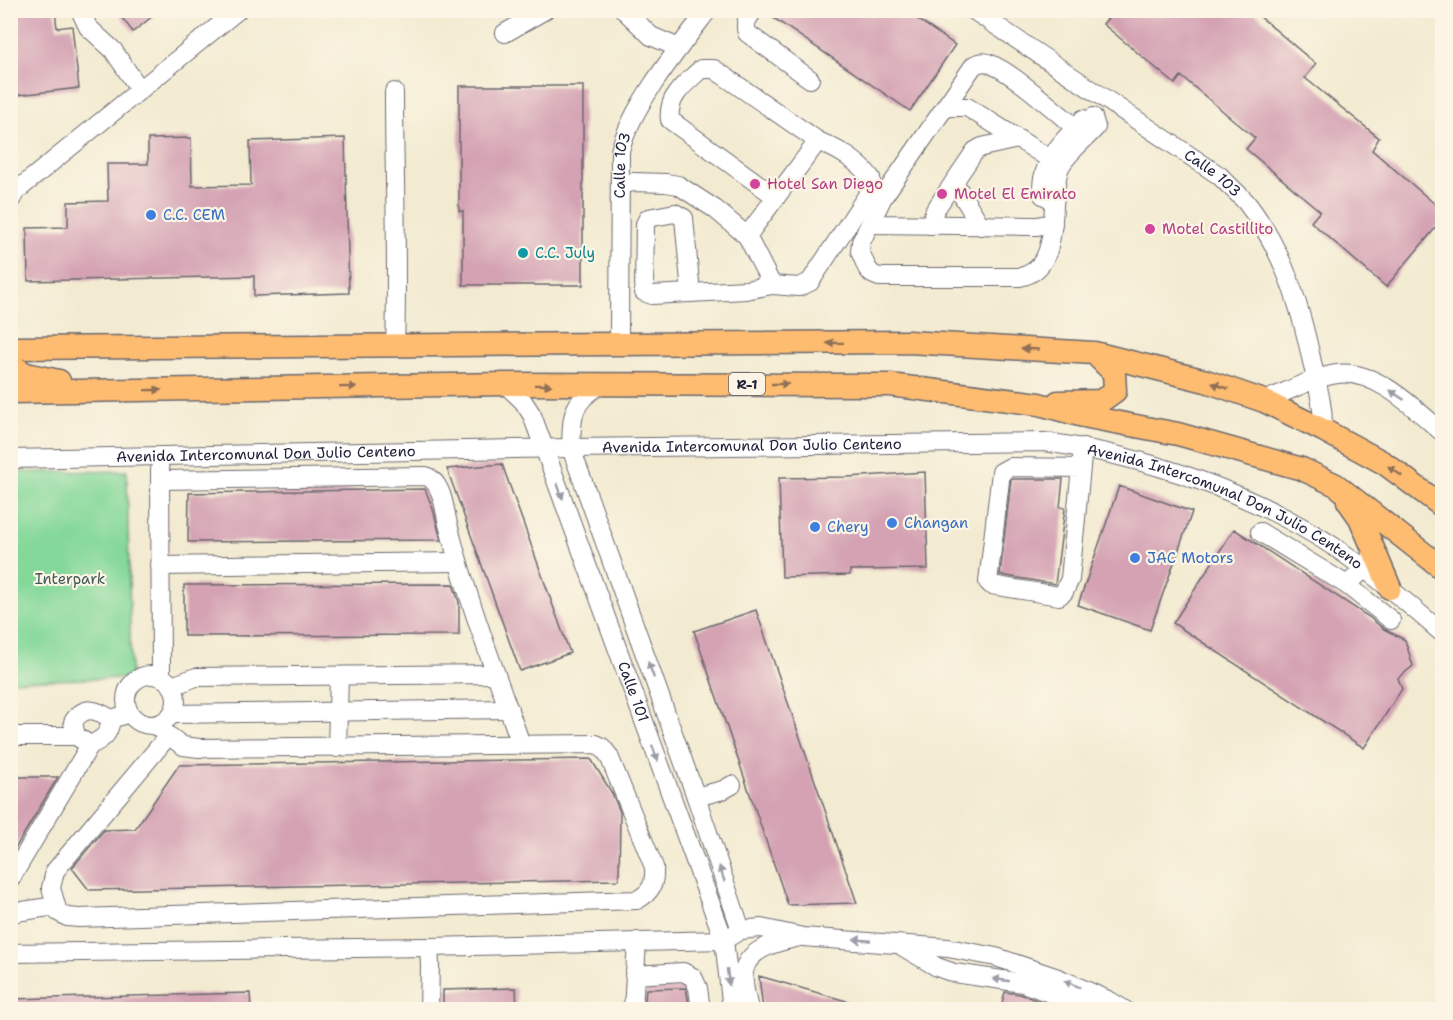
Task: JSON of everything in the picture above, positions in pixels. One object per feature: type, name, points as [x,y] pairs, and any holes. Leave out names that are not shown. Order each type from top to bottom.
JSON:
[{"type":"main road","points":[[10,348],[909,342],[1094,353],[1206,381],[1264,401],[1384,464],[1443,506]]},
{"type":"main road","points":[[1039,404],[1101,401],[1115,391],[1114,373],[1094,353]]},
{"type":"main road","points":[[10,364],[26,375],[37,378],[123,390]]},
{"type":"main road","name":"R-1","points":[[10,392],[505,384],[890,385],[1039,404],[1083,416],[1178,434],[1302,469],[1336,485],[1443,568]]},
{"type":"main road","points":[[1336,485],[1360,518],[1369,560],[1390,588]]},
{"type":"street","points":[[80,10],[88,27],[113,50],[140,90]]},
{"type":"street","points":[[10,202],[15,192],[238,10]]},
{"type":"street","points":[[505,33],[545,10]]},
{"type":"street","points":[[624,10],[651,36],[679,48]]},
{"type":"street","name":"Calle 103","points":[[619,345],[620,151],[625,134],[640,107],[679,48],[708,10]]},
{"type":"street","points":[[754,10],[747,19],[745,26],[747,33],[810,79]]},
{"type":"street","name":"Calle 103","points":[[973,10],[1220,176],[1244,201],[1279,252],[1293,290],[1324,416],[1323,430]]},
{"type":"street","points":[[1055,198],[1043,195],[1041,185],[1050,159],[1089,114],[1096,127],[1059,169],[1053,223],[1045,258],[1029,275],[1020,277],[879,277],[872,274],[860,251],[861,242],[883,197],[974,65],[980,62],[987,63],[1010,76],[1076,128]]},
{"type":"street","points":[[691,293],[684,218],[675,213],[648,218],[645,224],[644,292],[652,296],[746,290],[772,285],[799,287],[810,282],[870,191],[871,178],[862,167],[837,149],[818,141],[714,69],[701,69],[676,93],[669,108],[670,120],[776,197]]},
{"type":"street","points":[[394,92],[394,207],[397,278],[395,346]]},
{"type":"street","points":[[946,107],[967,107],[1050,159]]},
{"type":"street","points":[[930,225],[935,210],[975,152],[981,147],[1018,140]]},
{"type":"street","points":[[747,236],[818,141]]},
{"type":"street","points":[[621,185],[633,182],[678,185],[715,209],[747,236],[772,285]]},
{"type":"street","points":[[954,182],[981,226]]},
{"type":"street","points":[[870,224],[1037,226],[1053,223]]},
{"type":"street","points":[[1264,401],[1316,379],[1338,374],[1359,375],[1396,393],[1443,432]]},
{"type":"street","name":"Calle 101","points":[[505,384],[523,401],[532,415],[724,940],[732,1010]]},
{"type":"street","name":"Calle 101","points":[[600,386],[584,395],[576,406],[571,448],[696,797],[741,930]]},
{"type":"street","name":"Avenida Intercomunal Don Julio Centeno","points":[[10,459],[544,448],[1044,442],[1083,447],[1140,461],[1207,483],[1283,518],[1338,550],[1369,560]]},
{"type":"street","points":[[1081,468],[1010,467],[1001,472],[988,582],[991,585],[1059,596],[1064,592],[1070,579],[1081,468],[1083,447]]},
{"type":"street","points":[[159,456],[160,566],[166,681],[176,700],[172,714],[161,730],[55,871],[51,888],[58,912],[67,917],[79,918],[638,900],[647,895],[655,880],[654,867],[609,756],[602,747],[589,743],[199,748],[183,746],[161,730],[140,723],[129,714],[125,700],[129,687],[134,681],[146,675],[166,681],[196,677],[496,674]]},
{"type":"street","points":[[160,480],[426,476],[433,479],[440,491],[457,562],[520,744]]},
{"type":"street","points":[[1260,532],[1347,585],[1391,620]]},
{"type":"street","points":[[1347,585],[1369,560]]},
{"type":"street","points":[[160,566],[457,562]]},
{"type":"street","points":[[1390,588],[1443,633]]},
{"type":"street","points":[[336,748],[339,677]]},
{"type":"street","points":[[172,714],[508,709]]},
{"type":"street","points":[[83,741],[73,722],[78,714],[87,710],[100,712],[111,719],[129,714]]},
{"type":"street","points":[[10,736],[101,740],[110,731],[111,719]]},
{"type":"street","points":[[10,880],[83,741]]},
{"type":"street","points":[[696,797],[723,790],[732,784]]},
{"type":"street","points":[[10,913],[55,906]]},
{"type":"street","points":[[10,953],[724,940],[741,930],[761,928],[803,937],[948,948],[996,957],[1058,978],[1125,1010]]},
{"type":"street","points":[[749,1010],[744,972],[748,959],[776,942],[803,937]]},
{"type":"street","points":[[633,1010],[637,941]]},
{"type":"street","points":[[899,944],[937,967],[954,973],[1023,983],[1096,1010]]},
{"type":"street","points":[[429,947],[429,1010]]},
{"type":"street","points":[[634,975],[683,972],[693,977],[698,988],[701,1010]]},
{"type":"green space","name":"Interpark","points":[[127,471],[131,678],[11,681],[11,472]]},
{"type":"building","points":[[10,10],[55,10],[57,28],[72,26],[79,88],[10,96]]},
{"type":"building","points":[[116,10],[160,10],[133,32]]},
{"type":"building","points":[[765,10],[904,10],[955,45],[910,111]]},
{"type":"building","points":[[1115,10],[1252,10],[1316,64],[1305,78],[1379,138],[1372,150],[1443,211],[1443,219],[1386,287],[1311,222],[1320,211],[1246,149],[1255,138],[1181,76],[1175,84],[1103,24]]},
{"type":"building","points":[[459,86],[583,86],[583,285],[463,285],[463,211],[459,211]]},
{"type":"building","points":[[191,138],[192,186],[251,185],[250,141],[345,138],[349,293],[254,296],[254,276],[28,281],[27,228],[68,227],[68,202],[108,201],[107,164],[148,164],[148,139]]},
{"type":"building","points":[[502,464],[570,653],[520,671],[447,469]]},
{"type":"building","points":[[925,472],[928,569],[850,570],[850,575],[782,577],[779,478],[848,477]]},
{"type":"building","points":[[1011,479],[1063,479],[1060,507],[1065,508],[1055,584],[1000,575]]},
{"type":"building","name":"JAC Motors","points":[[1119,486],[1192,512],[1150,630],[1078,605]]},
{"type":"building","points":[[425,489],[441,540],[188,542],[189,493]]},
{"type":"building","points":[[1234,529],[1384,629],[1405,640],[1413,666],[1398,678],[1402,689],[1364,748],[1173,623]]},
{"type":"building","points":[[453,584],[459,602],[459,635],[184,636],[184,585]]},
{"type":"building","points":[[756,610],[857,903],[788,905],[694,631]]},
{"type":"building","points":[[591,759],[612,793],[620,812],[619,880],[89,890],[72,868],[104,830],[135,829],[179,765]]},
{"type":"building","points":[[10,777],[58,777],[10,857]]},
{"type":"building","points":[[759,976],[864,1006],[864,1010],[763,1010]]},
{"type":"building","points":[[516,988],[517,1010],[443,1010],[443,990]]},
{"type":"building","points":[[686,988],[690,1010],[644,1010],[646,989]]},
{"type":"building","points":[[1005,992],[1020,994],[1062,1010],[1000,1010]]},
{"type":"building","points":[[250,993],[251,1010],[10,1010],[10,999]]},
{"type":"place","name":"Hotel San Diego","points":[[755,184]]},
{"type":"place","name":"Motel El Emirato","points":[[942,194]]},
{"type":"place","name":"C.C. CEM","points":[[151,215]]},
{"type":"place","name":"Motel Castillito","points":[[1150,229]]},
{"type":"place","name":"C.C. July","points":[[523,253]]},
{"type":"place","name":"Changan","points":[[892,523]]},
{"type":"place","name":"Chery","points":[[815,527]]},
{"type":"place","name":"JAC Motors","points":[[1135,558]]}]
